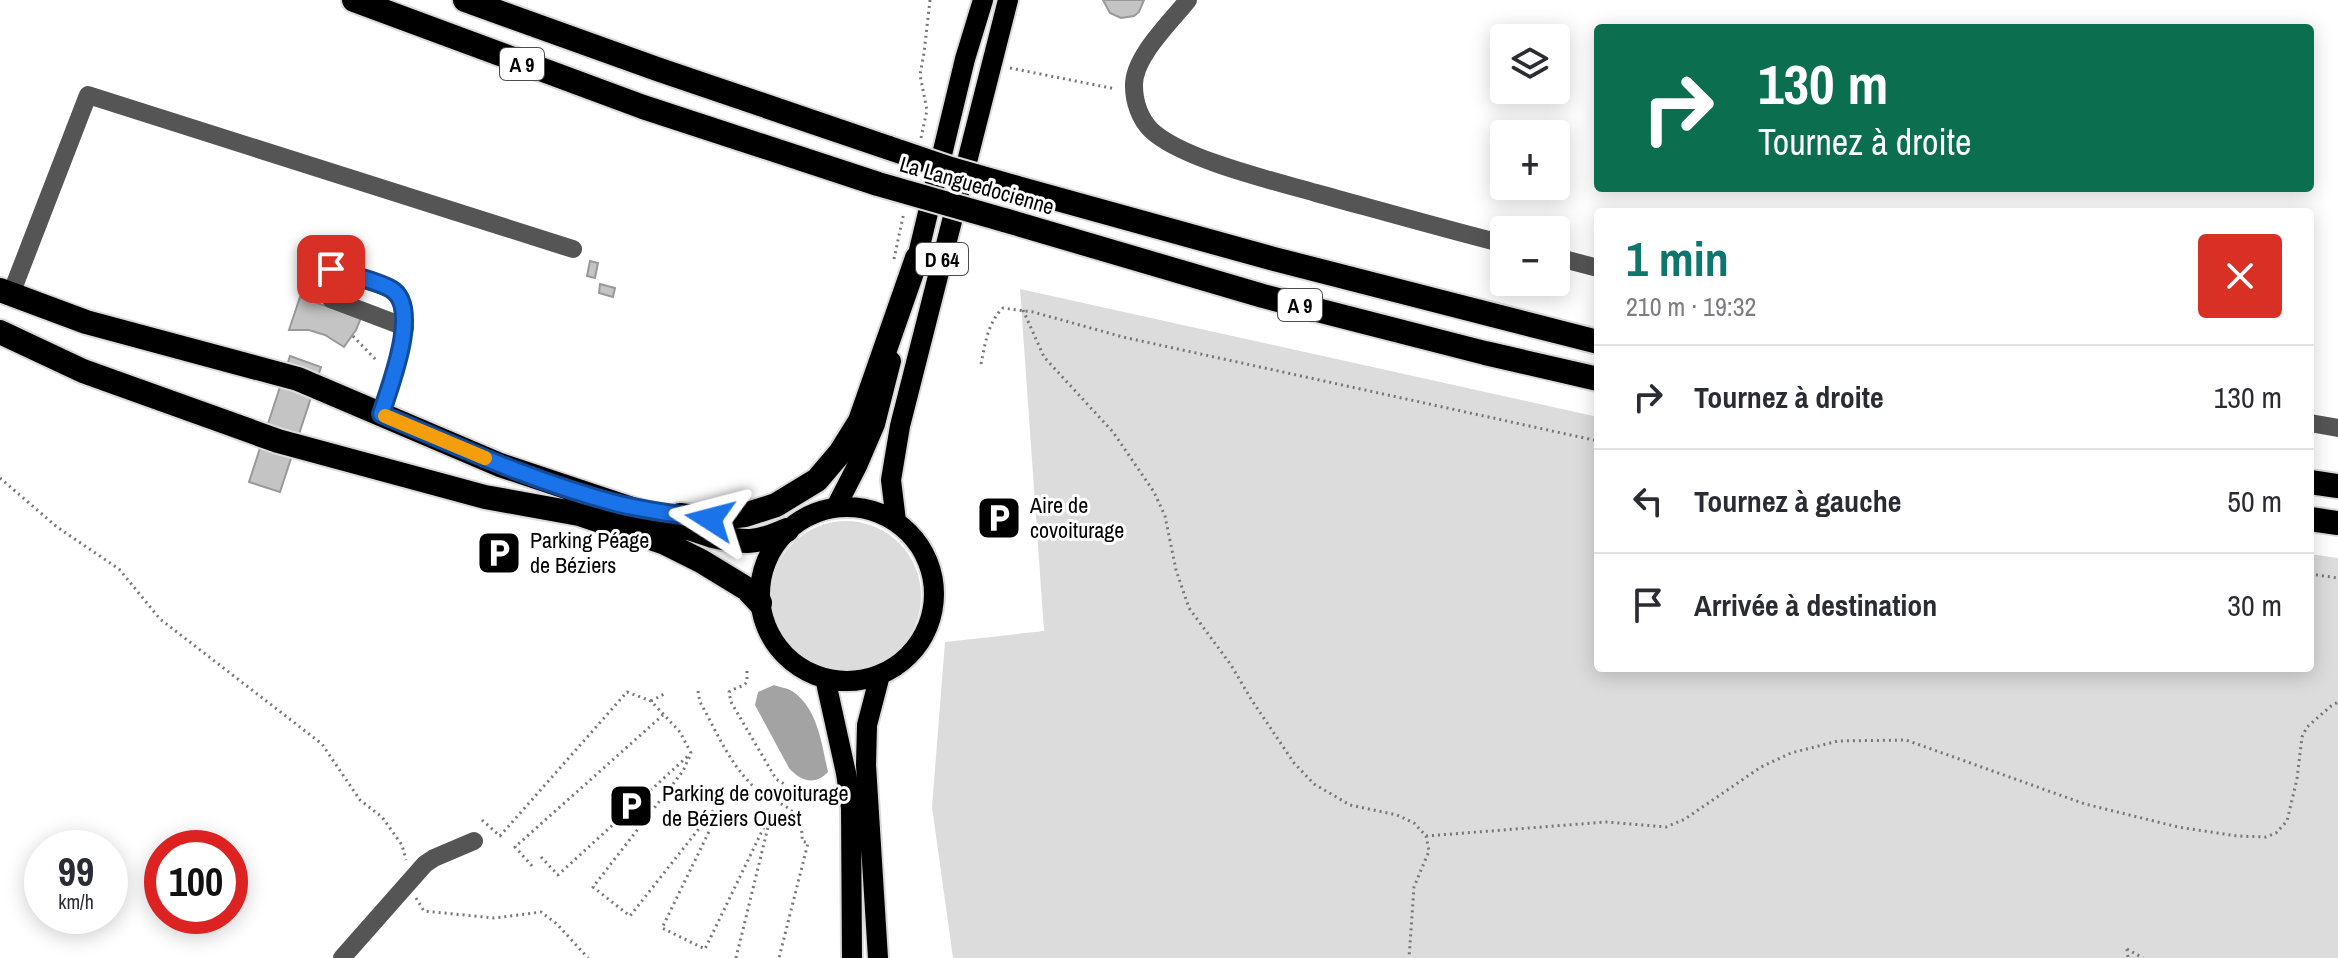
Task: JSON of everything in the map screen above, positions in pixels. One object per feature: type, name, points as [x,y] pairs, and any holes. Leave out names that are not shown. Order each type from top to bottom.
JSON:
[{"type":"highway","name":"La Languedocienne","points":[[354,0],[643,107],[878,184],[1263,296],[1594,378]]},
{"type":"highway","name":"La Languedocienne","points":[[465,0],[951,169],[1289,263],[1594,341]]},
{"type":"highway","points":[[619,504],[710,519],[745,515],[776,505],[817,480],[840,453],[860,421],[917,258]]},
{"type":"highway","points":[[6,292],[86,322],[298,379],[500,465],[713,536],[735,541],[762,541],[787,530]]},
{"type":"highway","points":[[0,332],[83,371],[278,441],[485,497],[579,514],[665,543],[747,589],[760,603]]},
{"type":"highway","points":[[2314,483],[2338,486]]},
{"type":"highway","points":[[2314,520],[2338,523]]},
{"type":"main road","name":"D 64","points":[[836,507],[875,424],[965,59],[983,0]]},
{"type":"main road","name":"D 64","points":[[896,521],[891,480],[900,426],[1008,0]]},
{"type":"main road","points":[[836,507],[877,511],[896,521],[914,537],[927,557],[934,580],[934,605],[928,627],[917,647],[900,664],[880,675],[853,681],[825,678],[804,669],[785,655],[764,620],[760,603],[761,577],[770,552],[787,530],[810,515],[836,507]]},
{"type":"main road","points":[[878,958],[866,765],[867,725],[880,675]]},
{"type":"main road","points":[[825,678],[851,808],[852,958]]},
{"type":"street","points":[[1188,0],[1141,59],[1136,70],[1136,107],[1150,129],[1197,155],[1261,177],[1490,240]]},
{"type":"street","points":[[6,292],[88,95],[573,249]]},
{"type":"street","points":[[1570,261],[1594,267]]},
{"type":"street","points":[[381,414],[405,327]]},
{"type":"street","points":[[2314,424],[2338,428]]},
{"type":"street","points":[[342,958],[434,858],[474,841]]},
{"type":"path","points":[[991,64],[1104,88],[1134,90]]},
{"type":"path","points":[[981,364],[986,338],[997,314],[1003,308],[1023,310],[1137,340],[1594,440]]},
{"type":"path","points":[[1023,310],[1044,357],[1113,432],[1154,492],[1165,516],[1176,570],[1189,608],[1231,665],[1294,763],[1314,784],[1350,805],[1397,815],[1414,823],[1426,836],[1429,851],[1414,887],[1409,958]]},
{"type":"path","points":[[353,336],[392,378]]},
{"type":"path","points":[[0,478],[57,527],[119,569],[160,619],[322,744],[360,800],[382,817],[402,845],[417,901],[424,911],[494,918],[541,912],[557,924],[588,958]]},
{"type":"path","points":[[2314,575],[2338,578]]},
{"type":"path","points":[[747,671],[747,682],[729,692],[731,702],[776,779],[786,785]]},
{"type":"path","points":[[698,691],[700,702],[741,773],[755,789],[794,812],[803,828],[802,841],[808,843],[779,958]]},
{"type":"path","points":[[482,820],[500,836],[627,692],[651,701],[680,732],[691,753]]},
{"type":"path","points":[[651,701],[666,693]]},
{"type":"path","points":[[1426,836],[1606,822],[1666,827],[1685,819],[1761,767],[1791,753],[1838,741],[1906,740],[2085,804],[2178,827],[2266,837],[2276,833],[2287,821],[2297,779],[2302,737],[2307,727],[2338,702]]},
{"type":"path","points":[[532,866],[515,847],[663,715]]},
{"type":"path","points":[[691,753],[683,771],[593,887],[630,916],[721,803],[662,928],[705,949],[764,827],[769,823],[736,958]]},
{"type":"path","points":[[541,857],[558,875],[691,753]]},
{"type":"path","points":[[2128,958],[2127,949],[2143,958]]},
{"type":"shaded area","points":[[1020,289],[1594,416],[1594,672],[2314,672],[2314,555],[2338,558],[2338,958],[953,958],[932,807],[945,642],[1044,631]]},
{"type":"shaded area","points":[[846,521],[875,526],[899,543],[916,567],[921,596],[916,625],[899,649],[875,666],[846,671],[817,666],[793,649],[776,625],[771,596],[776,567],[793,543],[817,526]]},
{"type":"shaded area","points":[[774,685],[792,691],[801,698],[813,717],[828,772],[818,779],[803,779],[789,768],[755,705],[758,692]]},
{"type":"building","points":[[1103,0],[1144,0],[1134,16],[1121,18],[1110,13]]},
{"type":"building","points":[[590,261],[598,263],[595,278],[587,276]]},
{"type":"building","points":[[600,284],[615,288],[613,297],[599,293]]},
{"type":"building","points":[[300,297],[361,318],[344,347],[325,335],[309,330],[289,330]]},
{"type":"building","points":[[290,356],[321,367],[280,492],[249,482]]},
{"type":"slow traffic","points":[[385,416],[485,458]]},
{"type":"place","name":"Aire de covoiturage","points":[[999,518]]},
{"type":"place","name":"Parking Péage de Béziers","points":[[499,553]]},
{"type":"place","name":"Parking de covoiturage de Béziers Ouest","points":[[631,806]]},
{"type":"route","points":[[331,269],[392,289],[401,299],[405,327],[381,414],[500,465],[600,498],[710,519]]}]
